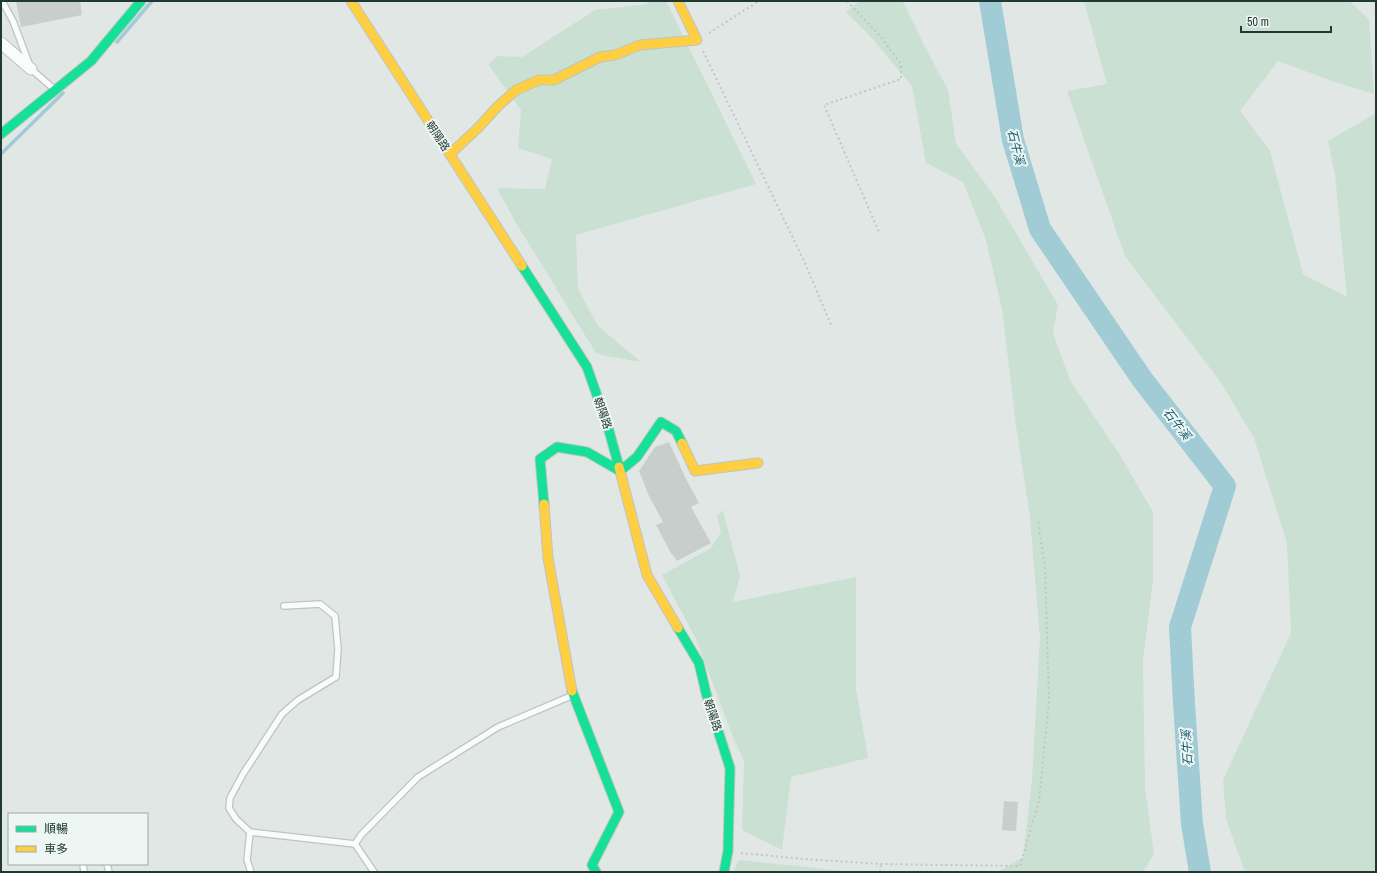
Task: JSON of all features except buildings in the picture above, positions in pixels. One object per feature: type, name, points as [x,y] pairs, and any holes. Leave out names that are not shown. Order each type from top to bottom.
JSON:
[{"type":"street","points":[[1,134],[91,61],[141,1]]},
{"type":"street","name":"朝陽路","points":[[351,1],[587,368],[608,427],[647,575],[699,663],[706,693],[730,768],[728,851],[724,872]]},
{"type":"street","points":[[450,154],[516,90],[539,80],[554,80],[600,57],[615,55],[640,45],[697,40],[678,1]]},
{"type":"street","points":[[1,43],[31,69]]},
{"type":"street","points":[[596,872],[592,865],[619,812],[573,695],[548,558],[540,459],[557,448],[588,452],[620,471],[637,457],[661,422],[676,431],[695,471],[758,463]]},
{"type":"lane","points":[[2,1],[13,21],[31,69],[56,90]]},
{"type":"lane","points":[[284,606],[320,604],[335,616],[338,649],[336,677],[298,700],[282,714],[243,774],[230,798],[229,808],[236,819],[250,832],[355,844],[374,872]]},
{"type":"lane","points":[[355,844],[361,835],[418,777],[498,726],[573,695]]},
{"type":"lane","points":[[250,832],[247,860],[251,872]]},
{"type":"path","points":[[759,1],[697,40],[805,263],[831,325]]},
{"type":"path","points":[[847,1],[881,38],[901,64],[900,79],[824,105],[879,232]]},
{"type":"path","points":[[728,851],[804,860],[881,864],[1020,866],[1039,801],[1049,701],[1045,568],[1038,521]]},
{"type":"path","points":[[880,872],[881,864]]},
{"type":"green space","points":[[647,1],[666,1],[756,184],[576,235],[578,289],[598,326],[641,362],[596,353],[516,223],[497,188],[545,189],[552,159],[518,148],[521,110],[488,64],[498,56],[522,57],[595,10],[648,4]]},
{"type":"green space","points":[[860,1],[903,1],[948,90],[956,144],[993,194],[1058,305],[1053,333],[1070,380],[1118,452],[1153,512],[1153,580],[1143,661],[1145,787],[1154,854],[1143,872],[997,872],[1023,857],[1032,780],[1040,637],[1030,517],[1016,426],[1002,309],[986,240],[963,182],[926,163],[912,86],[870,36],[846,12]]},
{"type":"green space","points":[[1084,1],[1349,1],[1369,19],[1374,94],[1335,82],[1278,61],[1240,111],[1270,151],[1303,274],[1347,297],[1335,175],[1328,141],[1376,113],[1376,872],[1245,872],[1226,819],[1223,780],[1291,633],[1287,543],[1254,438],[1222,384],[1125,256],[1067,91],[1107,84]]},
{"type":"green space","points":[[723,510],[740,576],[733,602],[856,577],[856,689],[868,758],[791,777],[782,850],[742,830],[744,761],[733,737],[696,639],[662,575],[711,548],[721,532],[717,516]]},
{"type":"green space","points":[[739,860],[854,872],[733,872]]},
{"type":"waterway","points":[[117,42],[152,1]]},
{"type":"waterway","name":"石牛溪","points":[[990,1],[1013,140],[1040,229],[1142,379],[1225,486],[1180,627],[1192,824],[1200,872]]},
{"type":"waterway","points":[[1,154],[63,93]]},
{"type":"traffic: fast","points":[[1,134],[91,61],[141,1]]},
{"type":"traffic: fast","points":[[522,266],[587,367],[608,427],[619,467]]},
{"type":"traffic: fast","points":[[544,504],[540,459],[557,447],[587,452],[620,471],[637,457],[661,422],[676,431],[682,443]]},
{"type":"traffic: fast","points":[[678,628],[699,663],[706,693],[730,768],[728,851],[724,872]]},
{"type":"traffic: fast","points":[[572,691],[619,812],[592,865],[596,872]]},
{"type":"traffic: slow","points":[[351,1],[522,266]]},
{"type":"traffic: slow","points":[[450,154],[516,90],[539,80],[554,80],[600,57],[615,55],[640,45],[697,40],[678,1]]},
{"type":"traffic: slow","points":[[682,443],[695,471],[758,463]]},
{"type":"traffic: slow","points":[[619,467],[647,575],[678,628]]},
{"type":"traffic: slow","points":[[544,504],[548,558],[572,691]]}]
